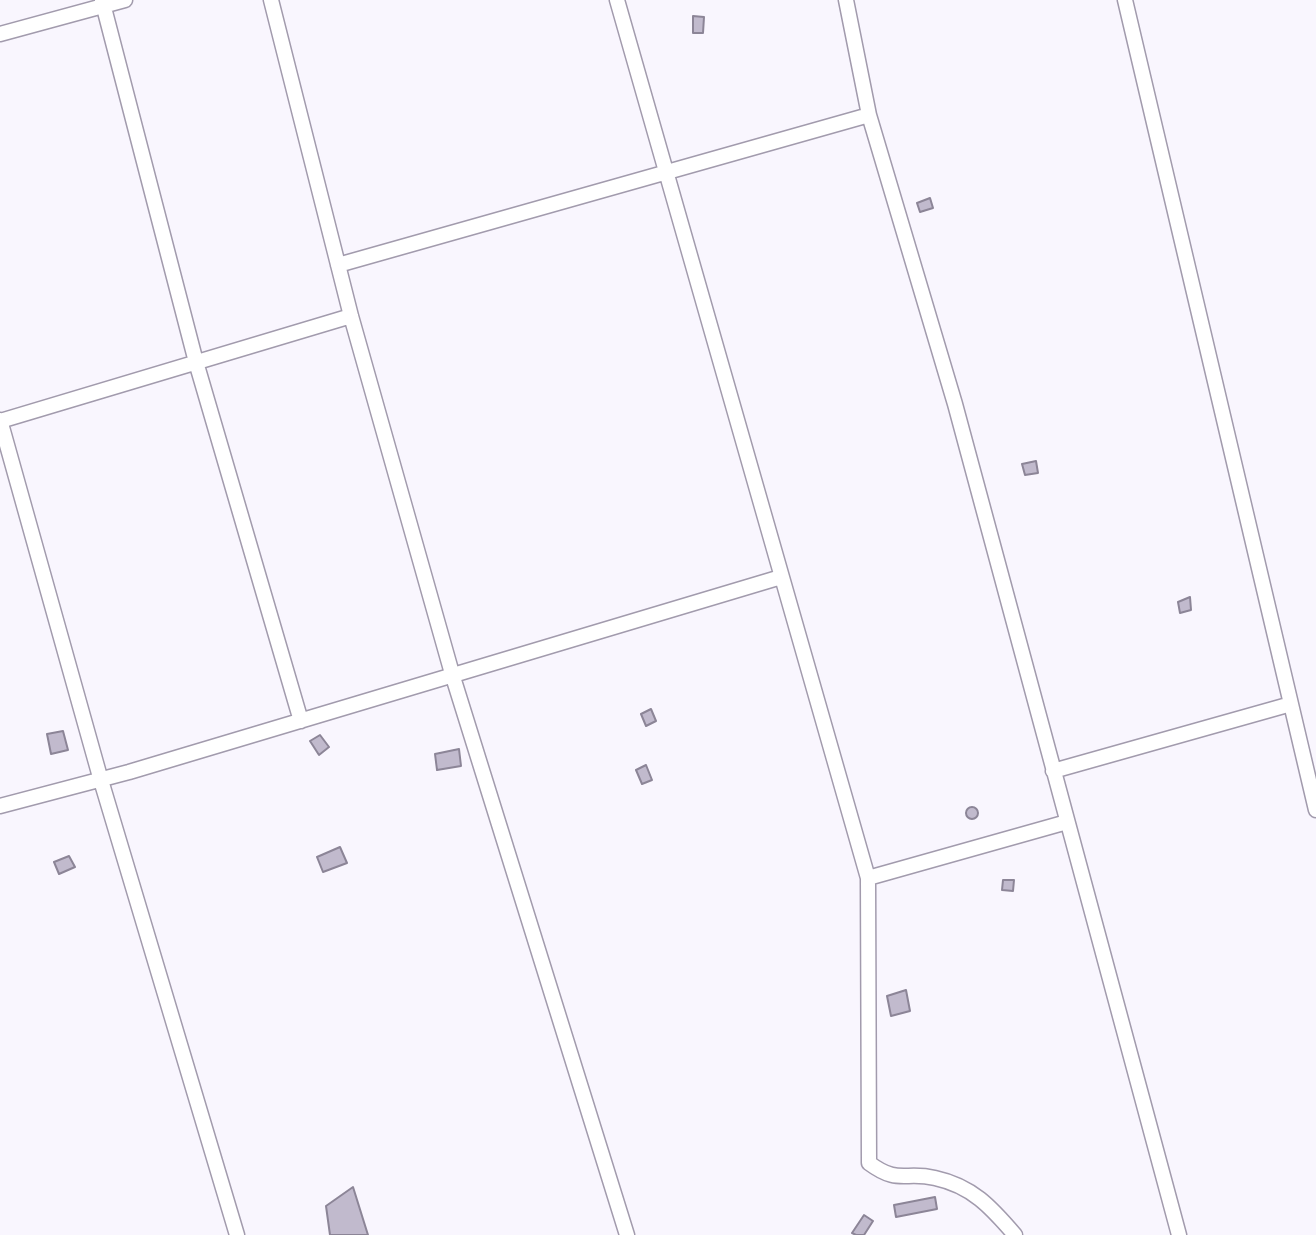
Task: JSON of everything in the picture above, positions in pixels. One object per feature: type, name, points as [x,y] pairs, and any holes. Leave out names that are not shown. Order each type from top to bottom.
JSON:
[{"type":"street","points":[[0,34],[103,3],[125,0]]},
{"type":"street","points":[[271,0],[351,316],[453,677],[627,1235]]},
{"type":"street","points":[[617,0],[868,878],[869,1163],[888,1177],[932,1177],[972,1190],[1015,1235]]},
{"type":"street","points":[[846,0],[869,115],[955,404],[1179,1235]]},
{"type":"street","points":[[1125,0],[1316,810]]},
{"type":"street","points":[[103,3],[196,362],[301,721]]},
{"type":"street","points":[[338,265],[869,115]]},
{"type":"street","points":[[237,1235],[100,777],[0,420],[351,316]]},
{"type":"street","points":[[0,806],[100,777],[129,772],[453,677],[781,577]]},
{"type":"street","points":[[1053,771],[1291,704]]},
{"type":"street","points":[[868,878],[1067,822]]},
{"type":"building","points":[[693,16],[704,17],[703,33],[693,33]]},
{"type":"building","points":[[930,198],[933,208],[920,212],[917,203]]},
{"type":"building","points":[[1036,461],[1038,473],[1025,475],[1022,464]]},
{"type":"building","points":[[1190,597],[1191,610],[1180,613],[1178,602]]},
{"type":"building","points":[[651,709],[656,721],[646,726],[641,714]]},
{"type":"building","points":[[63,731],[68,750],[51,754],[47,734]]},
{"type":"building","points":[[320,735],[329,747],[319,755],[310,741]]},
{"type":"building","points":[[459,749],[461,766],[437,770],[435,754]]},
{"type":"building","points":[[646,765],[652,780],[642,784],[636,770]]},
{"type":"building","points":[[972,807],[978,813],[972,819],[966,813]]},
{"type":"building","points":[[340,847],[347,863],[323,872],[317,857]]},
{"type":"building","points":[[69,856],[75,867],[59,874],[54,862]]},
{"type":"building","points":[[1003,880],[1014,880],[1013,891],[1002,890]]},
{"type":"building","points":[[906,990],[910,1011],[891,1016],[887,996]]},
{"type":"building","points":[[353,1187],[368,1235],[330,1235],[326,1206]]},
{"type":"building","points":[[935,1197],[937,1209],[896,1217],[894,1205]]},
{"type":"building","points":[[864,1215],[873,1221],[864,1235],[852,1233]]}]
